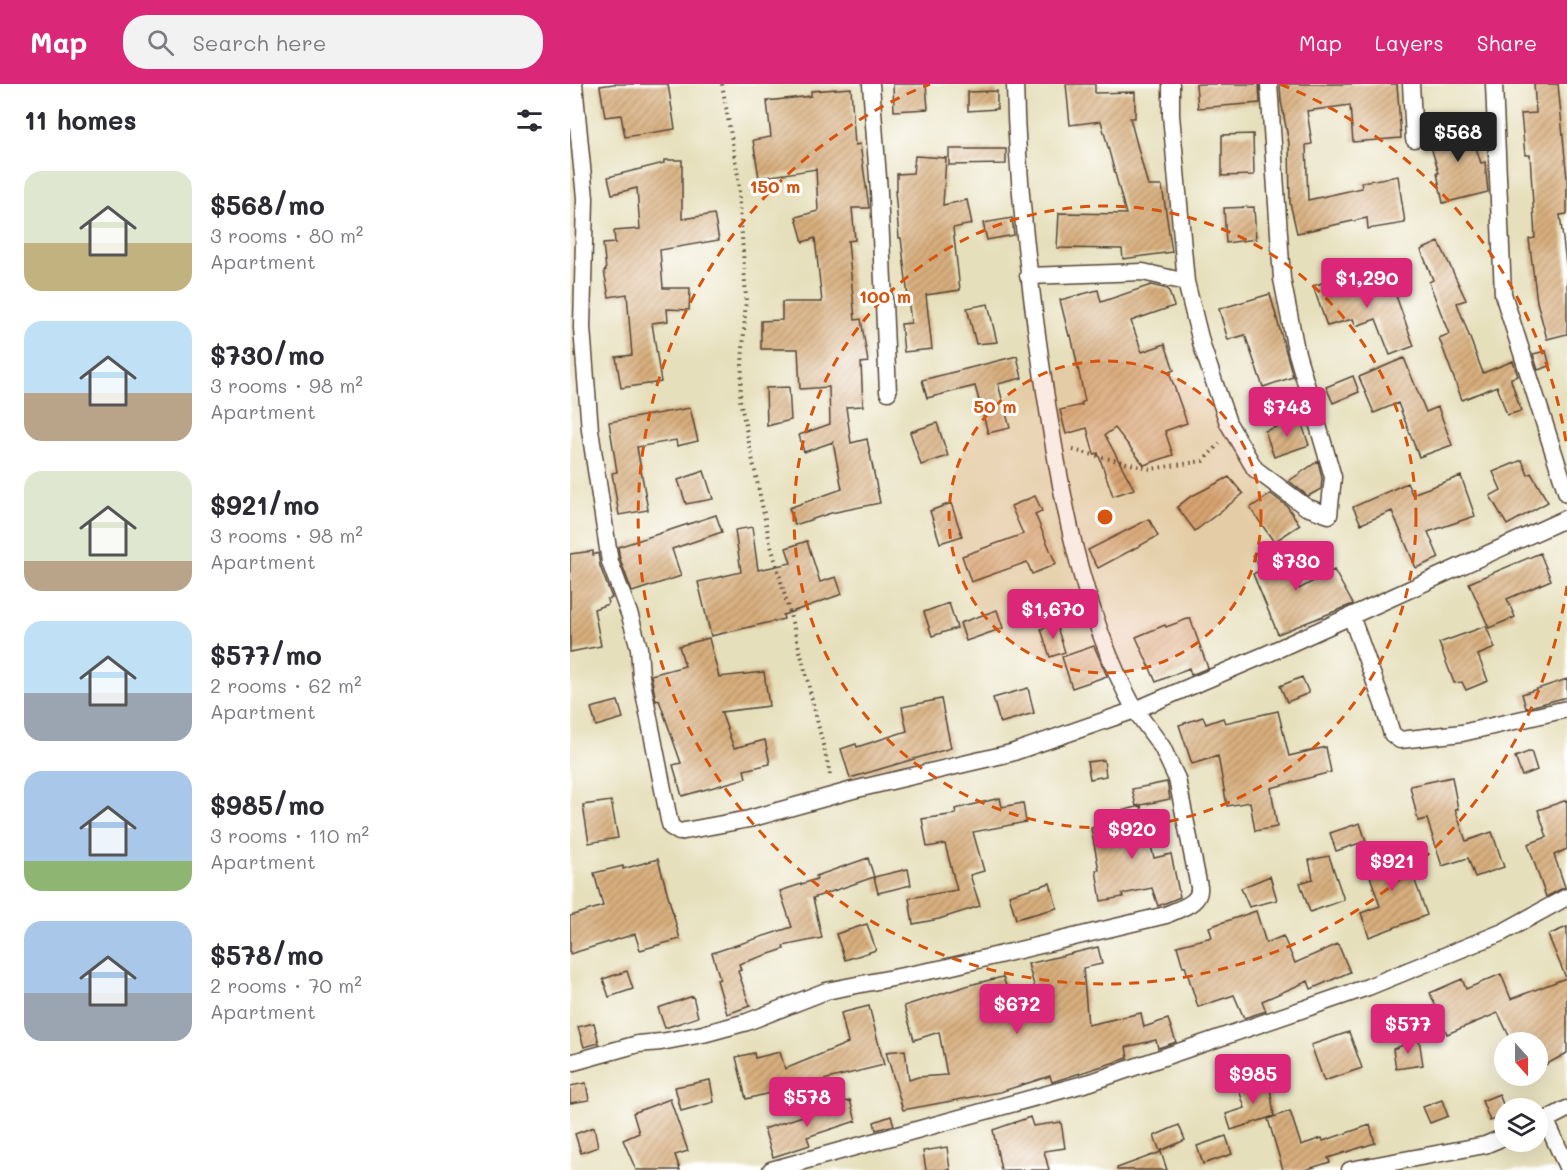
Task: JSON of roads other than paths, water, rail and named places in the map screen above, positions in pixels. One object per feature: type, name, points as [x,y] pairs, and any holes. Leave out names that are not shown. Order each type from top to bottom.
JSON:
[{"type":"street","points":[[574,84],[585,198],[582,328],[590,430],[610,562],[639,648],[641,677],[669,820],[671,827],[679,832],[749,819],[836,795],[1011,753],[1135,710],[1267,654],[1567,518]]},
{"type":"street","points":[[871,84],[879,192],[888,392]]},
{"type":"street","points":[[570,1063],[638,1044],[703,1034],[747,1023],[825,991],[944,968],[1166,915],[1197,900],[1200,894],[1177,779],[1162,747],[1135,710],[1105,645],[1086,590],[1069,524],[1054,446],[1028,276],[1017,151],[1015,84]]},
{"type":"street","points":[[1171,84],[1171,115],[1186,282],[1202,346],[1228,423],[1255,469],[1306,507],[1329,515],[1333,477],[1296,350],[1282,279],[1269,84]]},
{"type":"street","points":[[1411,84],[1414,139]]},
{"type":"street","points":[[1494,84],[1503,294],[1567,494]]},
{"type":"street","points":[[1028,276],[1143,272],[1186,282]]},
{"type":"street","points":[[1351,616],[1392,734],[1401,740],[1462,733],[1567,709]]},
{"type":"street","points":[[771,1170],[1125,1071],[1368,987],[1503,932],[1567,897]]},
{"type":"street","points":[[1548,1120],[1567,1109]]},
{"type":"street","points":[[1548,1134],[1567,1167]]},
{"type":"street","points":[[1350,1170],[1485,1145],[1494,1141]]}]
